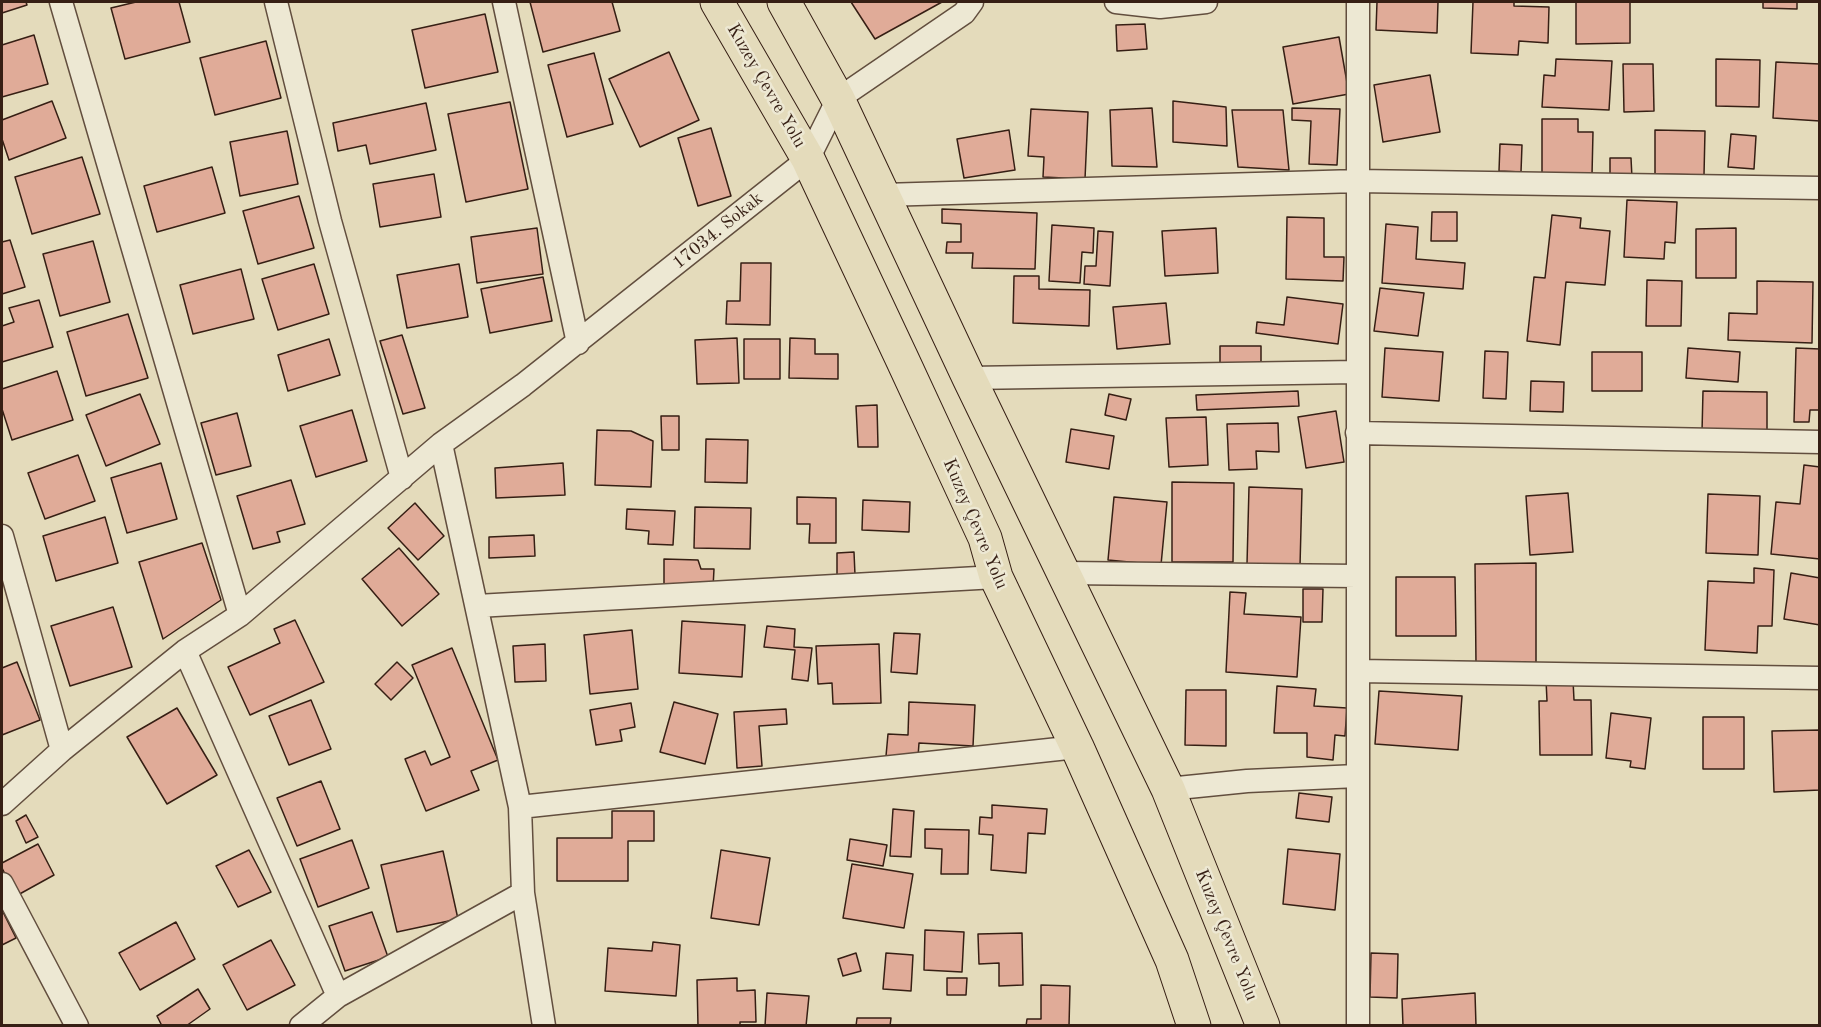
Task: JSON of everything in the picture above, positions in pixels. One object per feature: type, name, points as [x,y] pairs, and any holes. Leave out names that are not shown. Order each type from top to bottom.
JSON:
[{"type":"highway","name":"Kuzey Çevre Yolu","points":[[717,2],[808,159],[985,538],[996,577],[1077,747],[1172,960],[1194,1026]]},
{"type":"highway","name":"Kuzey Çevre Yolu","points":[[784,2],[838,99],[969,378],[1168,789],[1263,1026]]},
{"type":"street","points":[[61,2],[240,615]]},
{"type":"street","points":[[276,2],[330,221],[402,478]]},
{"type":"street","points":[[504,2],[578,343]]},
{"type":"street","name":"17034. Sokak","points":[[2,804],[62,750],[185,651],[240,615],[441,444],[578,343],[808,159],[838,99],[964,13],[972,2]]},
{"type":"street","points":[[1116,2],[1160,7],[1206,2]]},
{"type":"street","points":[[1358,2],[1358,1026]]},
{"type":"street","points":[[883,195],[1357,181],[1820,188]]},
{"type":"street","points":[[969,378],[1357,372]]},
{"type":"street","points":[[1357,433],[1820,442]]},
{"type":"street","points":[[441,444],[520,807],[523,893],[544,1026]]},
{"type":"street","points":[[2,536],[62,750]]},
{"type":"street","points":[[1064,573],[1358,576]]},
{"type":"street","points":[[477,606],[996,577]]},
{"type":"street","points":[[185,651],[338,996]]},
{"type":"street","points":[[1358,671],[1820,678]]},
{"type":"street","points":[[520,807],[1077,747]]},
{"type":"street","points":[[1168,789],[1247,781],[1357,776]]},
{"type":"street","points":[[2,884],[77,1026]]},
{"type":"street","points":[[301,1026],[338,996],[523,893]]},
{"type":"building","points":[[2,2],[26,2],[27,5],[2,13]]},
{"type":"building","points":[[136,2],[179,2],[190,42],[125,59],[111,8]]},
{"type":"building","points":[[530,2],[612,2],[620,31],[543,52]]},
{"type":"building","points":[[851,2],[942,2],[875,39]]},
{"type":"building","points":[[1377,2],[1438,2],[1437,33],[1376,30]]},
{"type":"building","points":[[1473,2],[1514,2],[1514,6],[1549,7],[1548,43],[1519,41],[1518,55],[1471,53]]},
{"type":"building","points":[[1576,2],[1630,2],[1630,43],[1576,44]]},
{"type":"building","points":[[1763,2],[1797,2],[1797,9],[1763,8]]},
{"type":"building","points":[[485,14],[498,72],[425,88],[412,30]]},
{"type":"building","points":[[1145,24],[1147,49],[1117,51],[1116,25]]},
{"type":"building","points":[[34,35],[48,84],[2,97],[2,45]]},
{"type":"building","points":[[1339,37],[1349,94],[1293,104],[1283,47]]},
{"type":"building","points":[[266,41],[281,98],[215,115],[200,58]]},
{"type":"building","points":[[669,52],[699,120],[640,147],[609,79]]},
{"type":"building","points":[[594,53],[613,124],[567,137],[548,65]]},
{"type":"building","points":[[1556,59],[1612,61],[1609,110],[1542,107],[1544,75],[1555,76]]},
{"type":"building","points":[[1716,59],[1760,60],[1759,107],[1716,106]]},
{"type":"building","points":[[1776,62],[1820,64],[1820,121],[1773,118]]},
{"type":"building","points":[[1623,64],[1653,64],[1654,111],[1624,112]]},
{"type":"building","points":[[1430,75],[1440,132],[1383,142],[1374,85]]},
{"type":"building","points":[[52,101],[66,138],[9,160],[2,139],[2,120]]},
{"type":"building","points":[[1173,101],[1226,107],[1227,146],[1173,142]]},
{"type":"building","points":[[510,102],[528,189],[466,202],[448,114]]},
{"type":"building","points":[[426,103],[436,150],[370,164],[366,145],[338,151],[333,123]]},
{"type":"building","points":[[1152,108],[1157,167],[1112,166],[1110,110]]},
{"type":"building","points":[[1292,108],[1340,109],[1337,165],[1309,164],[1311,121],[1292,120]]},
{"type":"building","points":[[1031,109],[1088,112],[1085,179],[1043,177],[1044,157],[1028,156]]},
{"type":"building","points":[[1232,110],[1283,110],[1289,170],[1238,167]]},
{"type":"building","points":[[1542,119],[1578,119],[1578,132],[1593,132],[1592,175],[1542,175]]},
{"type":"building","points":[[711,128],[731,196],[698,206],[678,138]]},
{"type":"building","points":[[1009,130],[1015,170],[964,178],[957,139]]},
{"type":"building","points":[[1655,130],[1705,131],[1704,175],[1655,174]]},
{"type":"building","points":[[287,131],[298,184],[240,196],[230,142]]},
{"type":"building","points":[[1731,134],[1756,136],[1754,169],[1728,167]]},
{"type":"building","points":[[1500,144],[1522,145],[1521,172],[1499,171]]},
{"type":"building","points":[[82,157],[100,214],[32,234],[15,177]]},
{"type":"building","points":[[1610,158],[1631,158],[1632,178],[1610,179]]},
{"type":"building","points":[[212,167],[225,213],[157,232],[144,186]]},
{"type":"building","points":[[434,174],[441,217],[380,227],[373,184]]},
{"type":"building","points":[[299,196],[314,248],[258,264],[243,211]]},
{"type":"building","points":[[1627,200],[1677,202],[1675,243],[1665,242],[1664,259],[1624,257]]},
{"type":"building","points":[[942,209],[1037,213],[1035,269],[972,268],[973,253],[946,253],[947,242],[961,242],[961,224],[942,223]]},
{"type":"building","points":[[1432,212],[1457,212],[1457,241],[1431,241]]},
{"type":"building","points":[[1552,215],[1581,218],[1580,228],[1610,231],[1605,285],[1566,282],[1560,345],[1527,341],[1534,277],[1545,278]]},
{"type":"building","points":[[1287,217],[1324,218],[1324,257],[1344,257],[1343,281],[1286,279]]},
{"type":"building","points":[[1386,224],[1418,227],[1416,259],[1465,263],[1463,289],[1382,283]]},
{"type":"building","points":[[1052,225],[1094,228],[1093,253],[1082,252],[1080,283],[1049,281]]},
{"type":"building","points":[[537,228],[543,274],[477,283],[471,237]]},
{"type":"building","points":[[1216,228],[1218,273],[1165,276],[1162,231]]},
{"type":"building","points":[[1736,228],[1736,278],[1696,278],[1696,229]]},
{"type":"building","points":[[1098,231],[1113,232],[1110,286],[1084,284],[1085,266],[1096,266]]},
{"type":"building","points":[[10,240],[25,287],[2,294],[2,242]]},
{"type":"building","points":[[93,241],[110,302],[60,316],[43,254]]},
{"type":"building","points":[[741,263],[771,263],[770,325],[726,324],[727,301],[740,301]]},
{"type":"building","points":[[314,264],[329,314],[278,330],[262,279]]},
{"type":"building","points":[[459,264],[468,317],[407,328],[397,275]]},
{"type":"building","points":[[241,269],[254,319],[193,334],[180,285]]},
{"type":"building","points":[[1014,276],[1039,276],[1039,289],[1090,290],[1089,326],[1013,323]]},
{"type":"building","points":[[543,277],[552,321],[490,333],[481,289]]},
{"type":"building","points":[[1647,280],[1682,281],[1681,326],[1646,326]]},
{"type":"building","points":[[1757,281],[1813,282],[1812,343],[1728,340],[1729,313],[1757,314]]},
{"type":"building","points":[[1380,288],[1424,293],[1418,336],[1374,331]]},
{"type":"building","points":[[1287,297],[1343,304],[1338,344],[1256,333],[1257,322],[1284,325]]},
{"type":"building","points":[[39,300],[53,347],[2,362],[2,326],[14,322],[9,308]]},
{"type":"building","points":[[1166,303],[1170,344],[1117,349],[1113,307]]},
{"type":"building","points":[[128,314],[148,378],[86,396],[67,332]]},
{"type":"building","points":[[402,335],[425,408],[403,414],[380,341]]},
{"type":"building","points":[[737,338],[739,383],[697,384],[695,340]]},
{"type":"building","points":[[790,338],[815,339],[815,354],[838,354],[838,379],[789,378]]},
{"type":"building","points":[[329,339],[340,375],[288,391],[278,355]]},
{"type":"building","points":[[744,339],[780,339],[780,379],[744,379]]},
{"type":"building","points":[[1220,346],[1261,346],[1261,366],[1220,366]]},
{"type":"building","points":[[1385,348],[1443,352],[1439,401],[1382,397]]},
{"type":"building","points":[[1688,348],[1740,352],[1738,382],[1686,378]]},
{"type":"building","points":[[1796,348],[1820,349],[1820,410],[1810,410],[1809,422],[1794,422]]},
{"type":"building","points":[[1485,351],[1508,352],[1506,399],[1483,398]]},
{"type":"building","points":[[1592,352],[1642,352],[1642,391],[1592,391]]},
{"type":"building","points":[[57,371],[73,420],[12,440],[2,409],[2,389]]},
{"type":"building","points":[[1531,381],[1564,382],[1563,412],[1530,411]]},
{"type":"building","points":[[1298,391],[1299,406],[1197,410],[1196,395]]},
{"type":"building","points":[[1703,391],[1767,392],[1767,433],[1702,432]]},
{"type":"building","points":[[140,394],[160,444],[106,466],[86,415]]},
{"type":"building","points":[[1109,394],[1131,399],[1126,420],[1105,415]]},
{"type":"building","points":[[877,405],[878,447],[858,447],[856,406]]},
{"type":"building","points":[[352,410],[367,461],[316,477],[300,426]]},
{"type":"building","points":[[1336,411],[1344,462],[1306,468],[1298,417]]},
{"type":"building","points":[[237,413],[251,466],[216,475],[201,423]]},
{"type":"building","points":[[661,416],[679,416],[679,450],[662,450]]},
{"type":"building","points":[[1206,417],[1208,465],[1169,467],[1166,418]]},
{"type":"building","points":[[1278,423],[1279,452],[1256,451],[1257,469],[1229,470],[1227,424]]},
{"type":"building","points":[[1071,429],[1114,436],[1109,469],[1066,462]]},
{"type":"building","points":[[597,430],[631,431],[653,441],[651,487],[595,485]]},
{"type":"building","points":[[706,439],[748,440],[747,483],[705,482]]},
{"type":"building","points":[[78,455],[95,501],[45,519],[28,473]]},
{"type":"building","points":[[161,463],[177,519],[127,533],[111,478]]},
{"type":"building","points":[[563,463],[565,495],[496,498],[495,468]]},
{"type":"building","points":[[1804,465],[1820,467],[1820,559],[1771,554],[1776,502],[1800,504]]},
{"type":"building","points":[[291,480],[305,524],[277,532],[280,542],[253,549],[237,496]]},
{"type":"building","points":[[1172,482],[1234,483],[1233,562],[1172,562]]},
{"type":"building","points":[[1249,487],[1302,489],[1300,566],[1247,564]]},
{"type":"building","points":[[1568,493],[1573,552],[1530,555],[1526,496]]},
{"type":"building","points":[[1708,494],[1760,496],[1758,555],[1706,553]]},
{"type":"building","points":[[797,497],[836,498],[836,543],[809,543],[810,524],[797,524]]},
{"type":"building","points":[[1114,497],[1167,502],[1161,565],[1108,560]]},
{"type":"building","points":[[863,500],[910,502],[909,532],[862,530]]},
{"type":"building","points":[[415,503],[444,536],[418,560],[388,528]]},
{"type":"building","points":[[695,507],[751,508],[750,549],[694,548]]},
{"type":"building","points":[[627,509],[675,511],[673,545],[648,544],[649,531],[626,529]]},
{"type":"building","points":[[105,517],[118,563],[56,581],[43,536]]},
{"type":"building","points":[[534,535],[535,556],[489,558],[489,537]]},
{"type":"building","points":[[202,543],[221,600],[163,639],[139,562]]},
{"type":"building","points":[[399,548],[439,594],[402,626],[362,579]]},
{"type":"building","points":[[854,552],[855,575],[837,575],[837,553]]},
{"type":"building","points":[[664,559],[698,560],[701,569],[714,569],[713,588],[664,587]]},
{"type":"building","points":[[1536,563],[1536,664],[1476,664],[1475,564]]},
{"type":"building","points":[[1754,568],[1774,570],[1772,626],[1758,626],[1757,653],[1705,650],[1708,581],[1754,583]]},
{"type":"building","points":[[1791,573],[1820,578],[1820,625],[1784,619]]},
{"type":"building","points":[[1396,577],[1455,577],[1456,636],[1396,636]]},
{"type":"building","points":[[1303,589],[1323,589],[1322,622],[1303,622]]},
{"type":"building","points":[[1230,592],[1246,593],[1244,614],[1301,617],[1297,677],[1226,672]]},
{"type":"building","points":[[113,607],[132,667],[70,686],[51,626]]},
{"type":"building","points":[[295,620],[324,682],[250,715],[228,667],[280,643],[274,629]]},
{"type":"building","points":[[682,621],[745,625],[742,677],[679,673]]},
{"type":"building","points":[[767,626],[795,629],[794,647],[812,648],[808,681],[792,679],[795,650],[764,647]]},
{"type":"building","points":[[632,630],[638,689],[590,694],[584,635]]},
{"type":"building","points":[[894,633],[920,634],[917,674],[891,672]]},
{"type":"building","points":[[545,644],[546,681],[515,682],[513,646]]},
{"type":"building","points":[[879,644],[881,703],[833,704],[832,683],[818,684],[816,646]]},
{"type":"building","points":[[452,648],[498,760],[471,771],[479,790],[426,811],[405,759],[425,751],[431,765],[450,757],[412,665]]},
{"type":"building","points":[[17,662],[40,720],[2,735],[2,668]]},
{"type":"building","points":[[397,662],[413,678],[391,700],[375,684]]},
{"type":"building","points":[[1546,680],[1573,680],[1574,700],[1591,700],[1592,755],[1540,755],[1539,701],[1547,701]]},
{"type":"building","points":[[1277,686],[1316,689],[1314,706],[1347,708],[1345,736],[1335,735],[1333,760],[1307,757],[1307,733],[1274,733]]},
{"type":"building","points":[[1186,690],[1226,690],[1226,746],[1185,745]]},
{"type":"building","points":[[1379,691],[1462,696],[1458,750],[1375,744]]},
{"type":"building","points":[[311,700],[331,749],[289,765],[269,716]]},
{"type":"building","points":[[674,702],[718,714],[705,764],[660,752]]},
{"type":"building","points":[[909,702],[975,705],[973,746],[919,743],[918,757],[886,756],[888,734],[908,735]]},
{"type":"building","points":[[631,703],[635,727],[620,730],[622,741],[596,745],[590,710]]},
{"type":"building","points":[[177,708],[217,775],[167,804],[127,737]]},
{"type":"building","points":[[786,709],[787,724],[759,726],[762,766],[737,768],[734,712]]},
{"type":"building","points":[[1611,713],[1651,718],[1645,769],[1630,767],[1631,761],[1606,758]]},
{"type":"building","points":[[1703,717],[1744,717],[1744,769],[1703,769]]},
{"type":"building","points":[[1820,730],[1820,790],[1774,792],[1772,731]]},
{"type":"building","points":[[321,781],[340,829],[297,846],[277,798]]},
{"type":"building","points":[[1299,793],[1332,797],[1329,822],[1296,818]]},
{"type":"building","points":[[992,805],[1047,809],[1045,834],[1028,833],[1026,873],[991,870],[993,835],[979,834],[980,817],[992,818]]},
{"type":"building","points":[[893,809],[914,811],[911,857],[890,856]]},
{"type":"building","points":[[612,811],[654,811],[654,841],[628,841],[628,881],[557,881],[557,838],[612,838]]},
{"type":"building","points":[[26,815],[38,837],[26,843],[16,821]]},
{"type":"building","points":[[925,829],[969,830],[968,874],[941,874],[942,849],[925,848]]},
{"type":"building","points":[[850,839],[887,845],[883,866],[847,860]]},
{"type":"building","points":[[352,840],[369,888],[318,907],[300,859]]},
{"type":"building","points":[[38,844],[54,875],[16,896],[2,868],[2,863]]},
{"type":"building","points":[[1288,849],[1340,854],[1335,910],[1283,904]]},
{"type":"building","points":[[249,850],[271,892],[238,907],[216,866]]},
{"type":"building","points":[[721,850],[770,858],[759,925],[711,918]]},
{"type":"building","points":[[443,851],[458,919],[397,932],[381,865]]},
{"type":"building","points":[[852,864],[913,874],[904,928],[843,918]]},
{"type":"building","points":[[2,910],[16,938],[2,945]]},
{"type":"building","points":[[372,912],[388,957],[345,971],[329,926]]},
{"type":"building","points":[[176,922],[195,959],[140,990],[119,953]]},
{"type":"building","points":[[925,930],[964,932],[962,972],[924,970]]},
{"type":"building","points":[[1022,933],[1023,985],[999,986],[999,963],[979,964],[978,934]]},
{"type":"building","points":[[271,940],[295,985],[247,1010],[223,965]]},
{"type":"building","points":[[653,942],[680,945],[676,996],[605,991],[608,948],[652,951]]},
{"type":"building","points":[[856,953],[861,971],[843,976],[838,959]]},
{"type":"building","points":[[886,953],[913,955],[911,991],[883,989]]},
{"type":"building","points":[[1371,953],[1398,954],[1397,998],[1370,997]]},
{"type":"building","points":[[737,978],[737,991],[755,990],[756,1022],[740,1022],[740,1026],[698,1026],[697,980]]},
{"type":"building","points":[[947,978],[967,978],[966,995],[947,995]]},
{"type":"building","points":[[1041,985],[1070,986],[1069,1026],[1026,1026],[1027,1019],[1041,1019]]},
{"type":"building","points":[[198,989],[210,1009],[186,1026],[162,1026],[157,1016]]},
{"type":"building","points":[[767,993],[809,996],[806,1026],[765,1026]]},
{"type":"building","points":[[1475,993],[1476,1026],[1403,1026],[1402,999]]},
{"type":"building","points":[[857,1018],[891,1018],[890,1026],[856,1026]]}]
